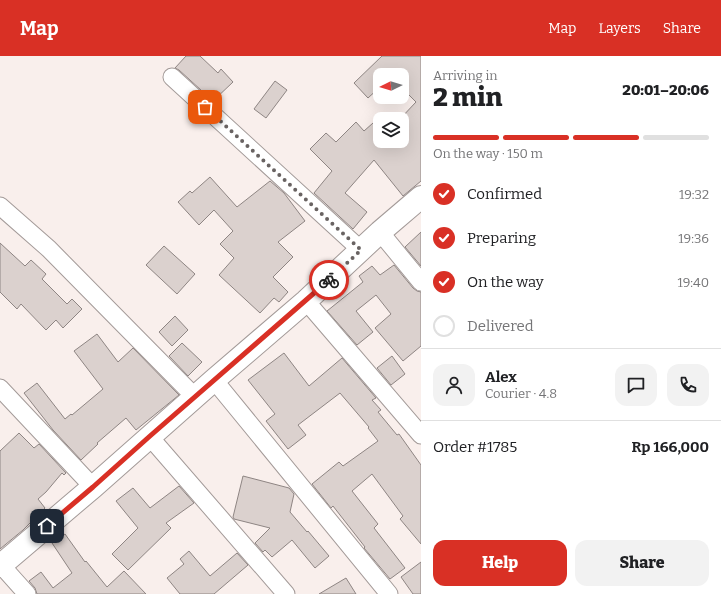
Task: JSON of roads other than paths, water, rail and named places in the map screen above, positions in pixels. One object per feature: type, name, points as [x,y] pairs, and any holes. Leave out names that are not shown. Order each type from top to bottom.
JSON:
[{"type":"street","points":[[172,77],[361,250]]},
{"type":"street","points":[[27,594],[1,565],[93,487],[306,301],[380,232],[421,198]]},
{"type":"street","points":[[0,206],[49,249],[195,397]]},
{"type":"street","points":[[380,232],[421,282]]},
{"type":"street","points":[[306,301],[421,435]]},
{"type":"street","points":[[214,380],[389,594]]},
{"type":"street","points":[[0,388],[93,487]]},
{"type":"street","points":[[150,436],[286,594]]}]
